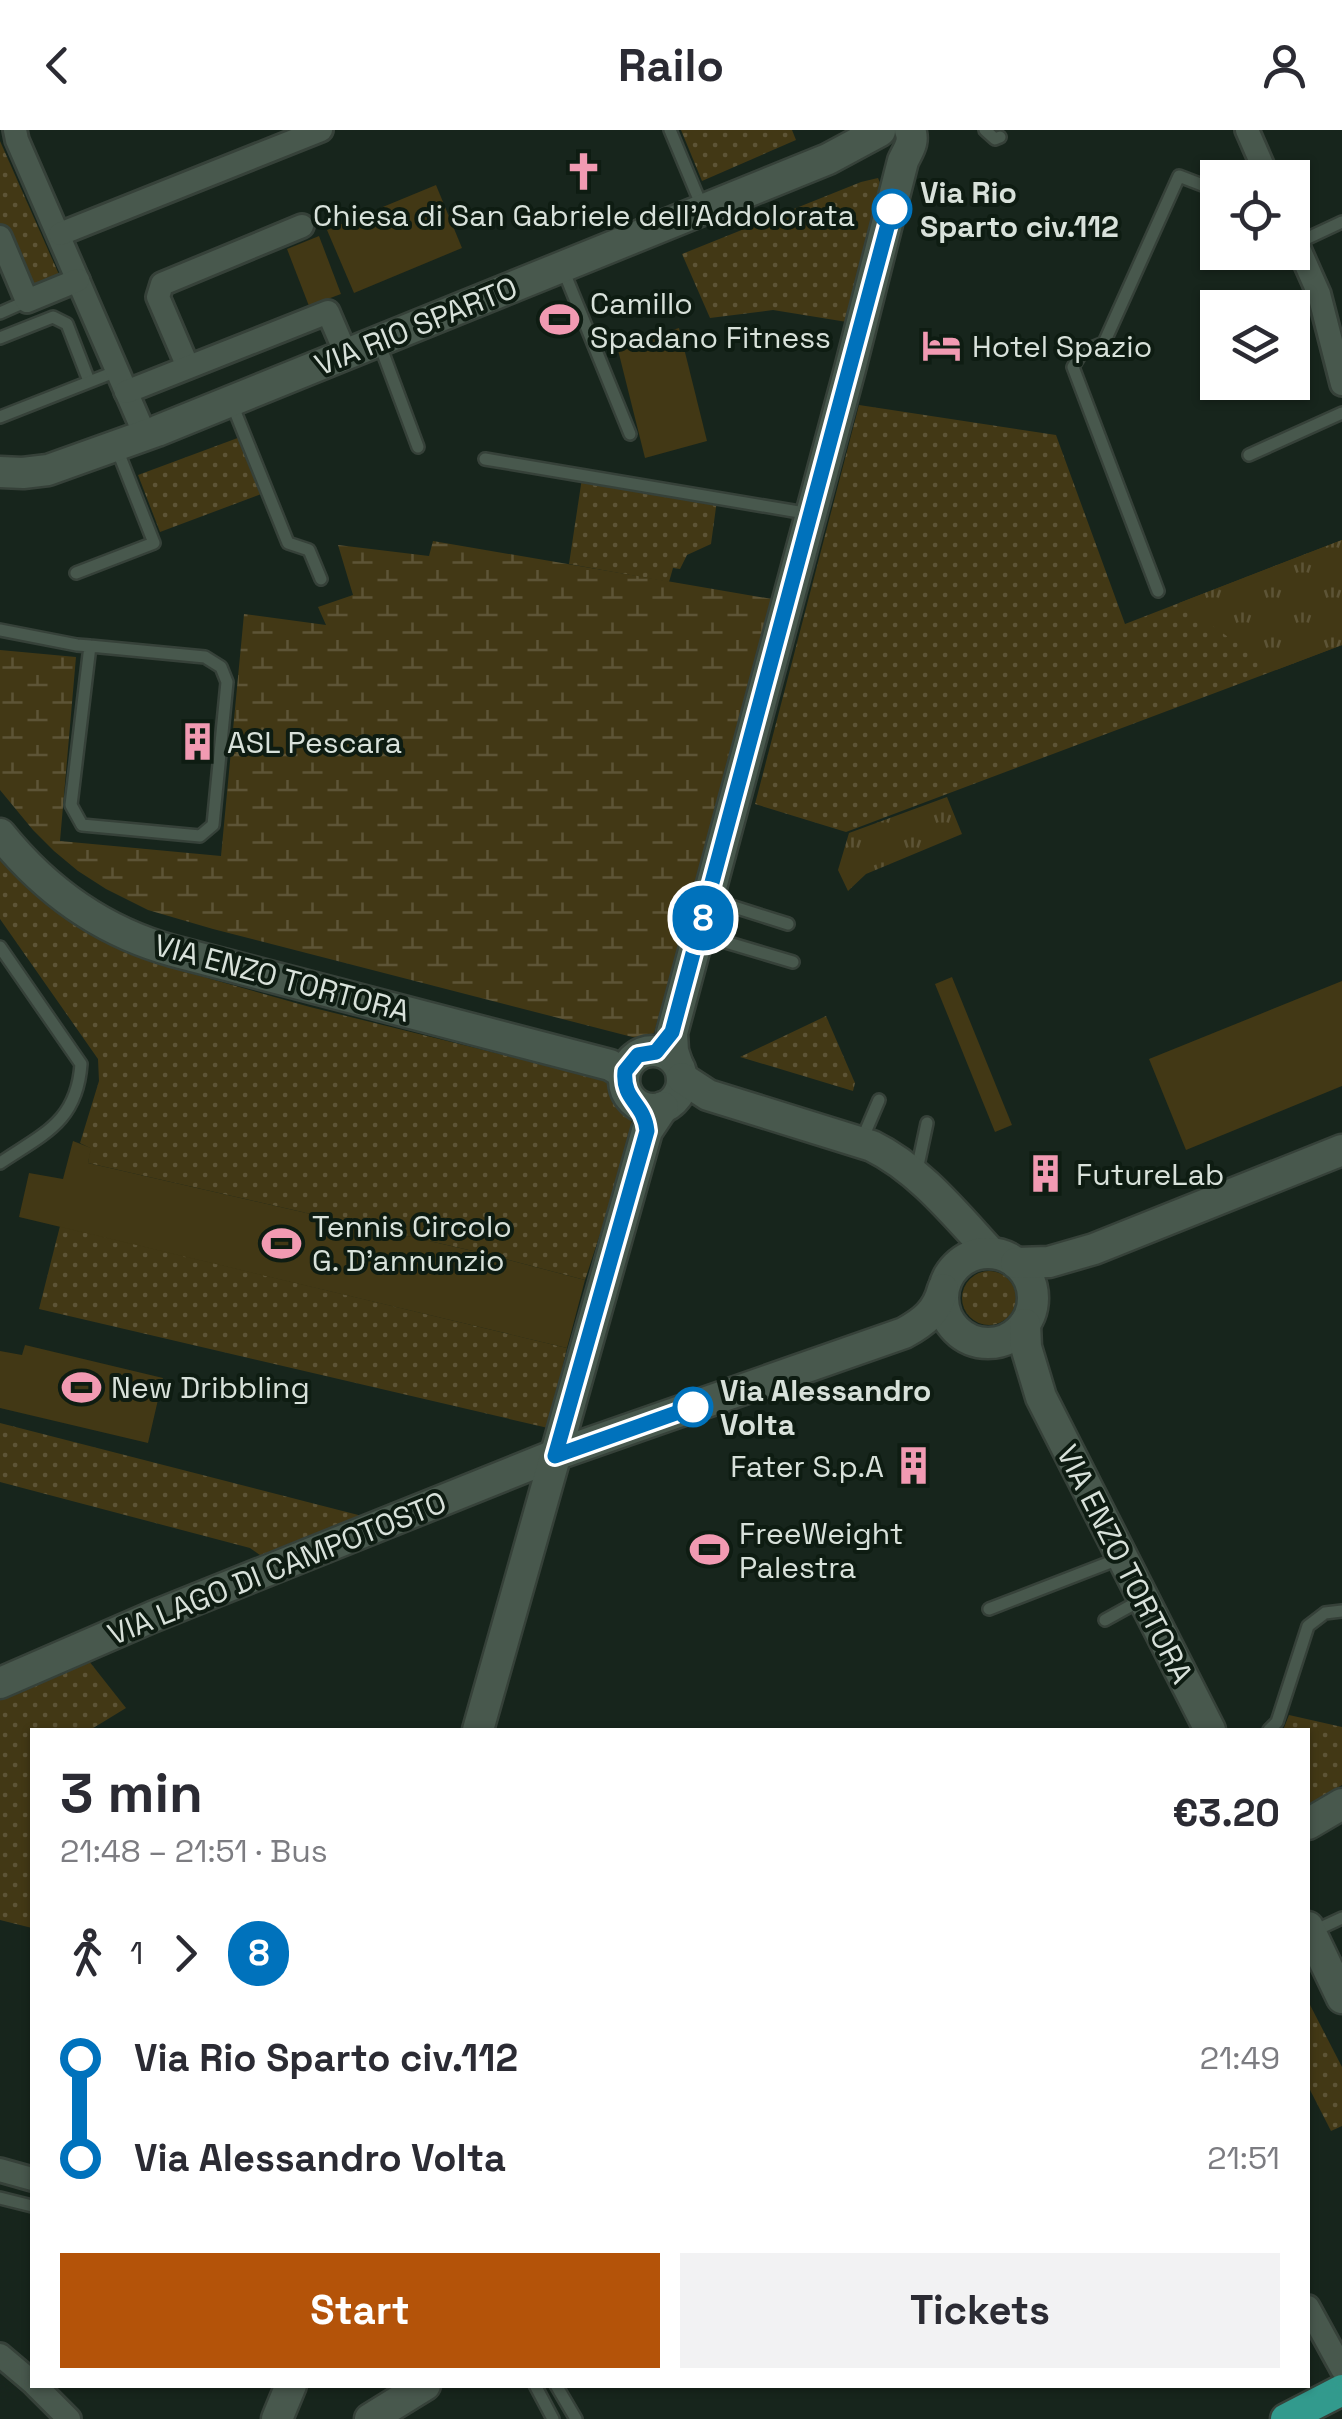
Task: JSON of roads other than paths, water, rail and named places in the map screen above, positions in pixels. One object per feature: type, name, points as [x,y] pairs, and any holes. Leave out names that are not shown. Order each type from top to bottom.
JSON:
[{"type":"main road","points":[[1286,2419],[1342,2390]]},
{"type":"street","points":[[60,234],[321,130]]},
{"type":"street","points":[[1248,130],[1260,160]]},
{"type":"street","points":[[23,133],[78,280],[145,435]]},
{"type":"street","points":[[479,1728],[881,255],[886,143]]},
{"type":"street","name":"VIA RIO SPARTO","points":[[0,472],[48,470],[145,435],[828,159],[886,143]]},
{"type":"street","points":[[188,367],[158,296],[162,284],[302,226]]},
{"type":"street","points":[[0,238],[27,301],[78,280]]},
{"type":"street","points":[[1309,270],[1319,294],[1342,384]]},
{"type":"street","points":[[122,381],[188,367],[328,312],[346,354]]},
{"type":"street","name":"VIA ENZO TORTORA","points":[[0,834],[25,864],[65,898],[140,940],[618,1068],[861,1142],[893,1157],[1003,1258]]},
{"type":"street","points":[[555,1456],[904,1332],[930,1316],[947,1281],[962,1262],[976,1254],[1049,1262],[1094,1249],[1342,1150]]},
{"type":"street","points":[[924,1183],[949,1234],[945,1313],[959,1333]]},
{"type":"street","points":[[904,1332],[959,1333],[989,1344],[1003,1341],[1016,1334],[1053,1277],[1094,1249]]},
{"type":"street","points":[[1003,1258],[1029,1280],[1029,1313]]},
{"type":"street","name":"VIA ENZO TORTORA","points":[[1029,1313],[1026,1347],[1041,1398],[1209,1728]]},
{"type":"street","name":"VIA ENZO TORTORA","points":[[989,1344],[1041,1398]]},
{"type":"street","name":"VIA LAGO DI CAMPOTOSTO","points":[[0,1683],[152,1617],[555,1456]]},
{"type":"street","points":[[1310,1823],[1342,1804]]},
{"type":"street","points":[[1310,1932],[1342,1998]]},
{"type":"street","points":[[0,2170],[30,2178]]},
{"type":"street","points":[[1310,2311],[1342,2369]]},
{"type":"street","points":[[0,2355],[30,2381]]},
{"type":"street","points":[[38,2388],[69,2419]]},
{"type":"street","points":[[277,2419],[291,2388]]},
{"type":"street","points":[[292,2388],[292,2419]]},
{"type":"street","points":[[370,2419],[420,2388]]},
{"type":"lane","points":[[669,130],[703,210]]},
{"type":"lane","points":[[985,130],[995,140],[1000,137]]},
{"type":"lane","points":[[1158,591],[1073,367],[1082,352],[1104,343],[1180,176],[1200,184]]},
{"type":"lane","points":[[1310,233],[1342,222]]},
{"type":"lane","points":[[562,267],[630,434]]},
{"type":"lane","points":[[0,312],[27,301]]},
{"type":"lane","points":[[0,338],[53,317],[67,324],[89,382]]},
{"type":"lane","points":[[379,341],[418,447]]},
{"type":"lane","points":[[0,416],[89,382],[122,381]]},
{"type":"lane","points":[[231,400],[288,543],[309,550],[321,579]]},
{"type":"lane","points":[[1248,455],[1342,413]]},
{"type":"lane","points":[[76,573],[154,542],[115,446]]},
{"type":"lane","points":[[484,459],[811,514]]},
{"type":"lane","points":[[0,630],[90,646],[204,657],[222,667],[226,682],[213,824],[200,836],[82,824],[71,805],[90,646]]},
{"type":"lane","points":[[708,898],[788,924]]},
{"type":"lane","points":[[698,934],[793,962]]},
{"type":"lane","points":[[0,947],[81,1064],[80,1086],[58,1124],[0,1163]]},
{"type":"lane","points":[[861,1142],[880,1100]]},
{"type":"lane","points":[[924,1183],[927,1124]]},
{"type":"lane","points":[[990,1609],[1122,1557]]},
{"type":"lane","points":[[1105,1620],[1143,1599]]},
{"type":"lane","points":[[1271,1728],[1277,1722],[1308,1626],[1325,1614],[1342,1610]]},
{"type":"lane","points":[[1310,1930],[1342,1918]]},
{"type":"lane","points":[[0,2198],[30,2206]]},
{"type":"lane","points":[[537,2388],[553,2419]]},
{"type":"lane","points":[[558,2388],[576,2419]]},
{"type":"place","name":"Chiesa di San Gabriele dell'Addolorata","points":[[584,171]]},
{"type":"place","name":"Via Rio Sparto civ.112","points":[[892,209]]},
{"type":"place","name":"Camillo Spadano Fitness","points":[[560,320]]},
{"type":"place","name":"Hotel Spazio","points":[[942,346]]},
{"type":"place","name":"ASL Pescara","points":[[197,742]]},
{"type":"place","name":"FutureLab","points":[[1046,1174]]},
{"type":"place","name":"Tennis Circolo G. D'annunzio","points":[[282,1243]]},
{"type":"place","name":"New Dribbling","points":[[81,1387]]},
{"type":"place","name":"Via Alessandro Volta","points":[[693,1407]]},
{"type":"place","name":"Fater S.p.A","points":[[914,1466]]},
{"type":"place","name":"FreeWeight Palestra","points":[[709,1550]]}]
